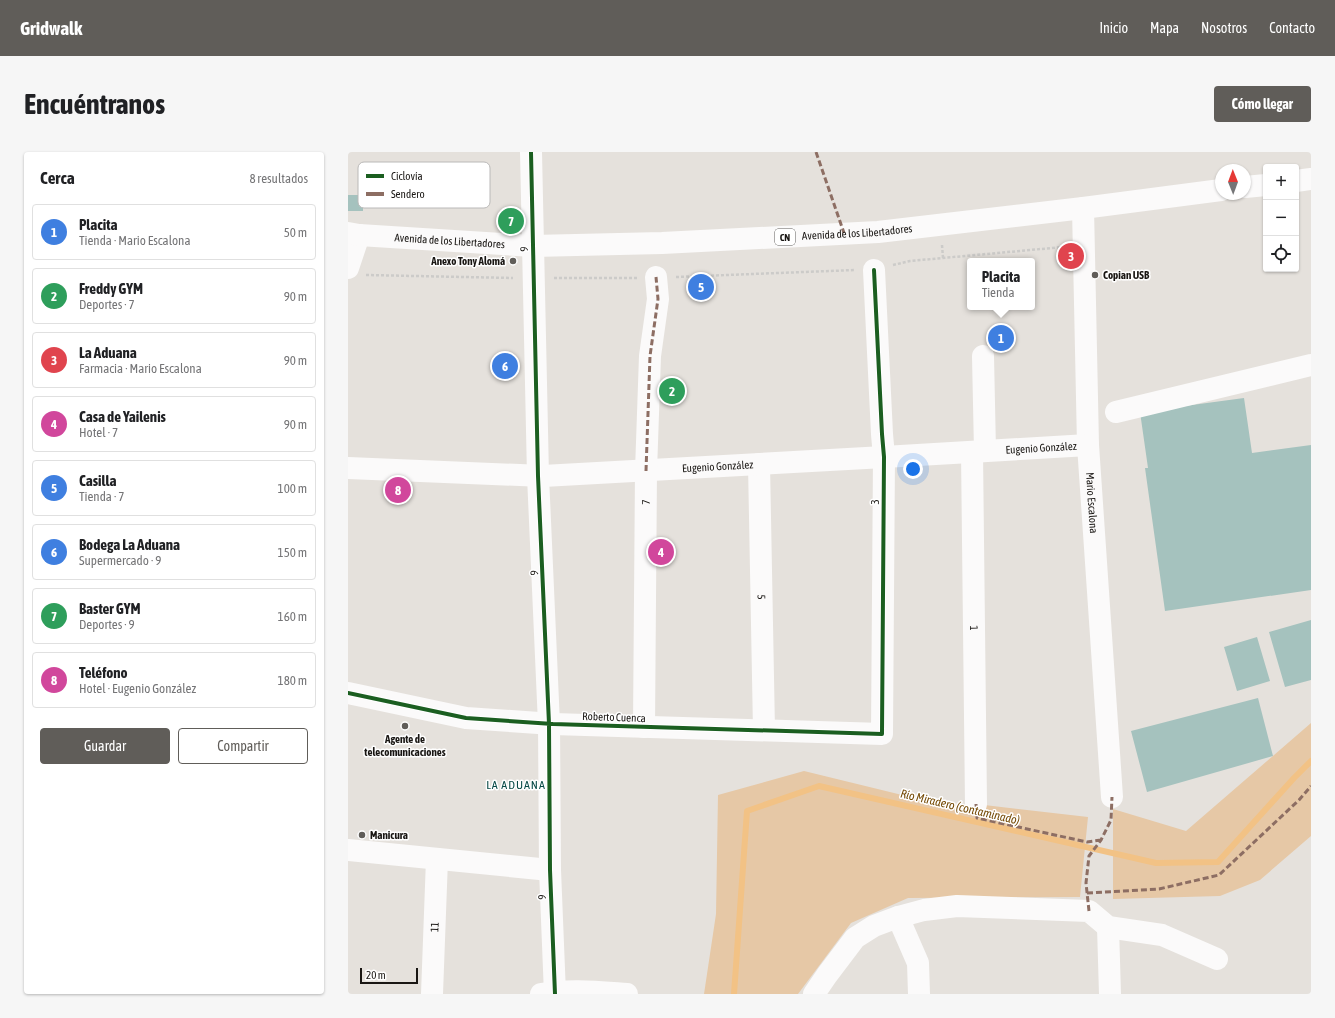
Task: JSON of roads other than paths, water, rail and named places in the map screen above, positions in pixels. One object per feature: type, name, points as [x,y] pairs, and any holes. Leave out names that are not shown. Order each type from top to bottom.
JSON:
[{"type":"street","name":"9","points":[[531,152],[538,476],[549,724],[550,993]]},
{"type":"street","points":[[1299,181],[1311,179]]},
{"type":"street","points":[[1251,186],[1263,185]]},
{"type":"street","name":"Avenida de los Libertadores","points":[[354,234],[533,246],[662,243],[878,232],[1215,191]]},
{"type":"street","name":"Mario Escalona","points":[[1083,208],[1088,445],[1112,797]]},
{"type":"street","points":[[354,234],[356,272]]},
{"type":"street","name":"3","points":[[874,270],[884,457],[882,734]]},
{"type":"street","name":"7","points":[[644,727],[646,471],[650,356],[658,299],[656,277]]},
{"type":"street","name":"1","points":[[976,804],[978,451],[983,356]]},
{"type":"street","points":[[1116,412],[1311,365]]},
{"type":"street","name":"Eugenio González","points":[[348,468],[538,476],[1088,445]]},
{"type":"street","name":"5","points":[[759,464],[764,730]]},
{"type":"street","name":"Roberto Cuenca","points":[[348,692],[466,718],[549,724],[882,734]]},
{"type":"street","points":[[348,850],[550,870]]},
{"type":"street","name":"11","points":[[432,994],[437,859]]},
{"type":"street","points":[[814,994],[855,938],[874,926],[898,917],[924,910],[957,906],[1089,911],[1108,927],[1162,936],[1217,959]]},
{"type":"street","points":[[898,917],[918,963],[920,994]]},
{"type":"street","points":[[1108,927],[1110,994]]},
{"type":"street","points":[[550,993],[591,992],[627,994]]},
{"type":"waterway","name":"Río Miradero (contaminado)","points":[[734,994],[747,811],[819,786],[1156,863],[1218,862],[1311,761]]},
{"type":"place","name":"Baster GYM","points":[[511,221]]},
{"type":"place","name":"La Aduana","points":[[1071,256]]},
{"type":"place","name":"Anexo Tony Alomá","points":[[513,261]]},
{"type":"place","name":"Copian USB","points":[[1095,275]]},
{"type":"place","name":"Casilla","points":[[701,287]]},
{"type":"place","name":"Placita","points":[[1001,338]]},
{"type":"place","name":"Bodega La Aduana","points":[[505,366]]},
{"type":"place","name":"Freddy GYM","points":[[672,391]]},
{"type":"place","name":"Teléfono","points":[[398,490]]},
{"type":"place","name":"Casa de Yailenis","points":[[661,552]]},
{"type":"place","name":"Agente de telecomunicaciones","points":[[405,726]]},
{"type":"place","name":"Manicura","points":[[362,835]]},
{"type":"district","name":"LA ADUANA","points":[[516,785]]}]
